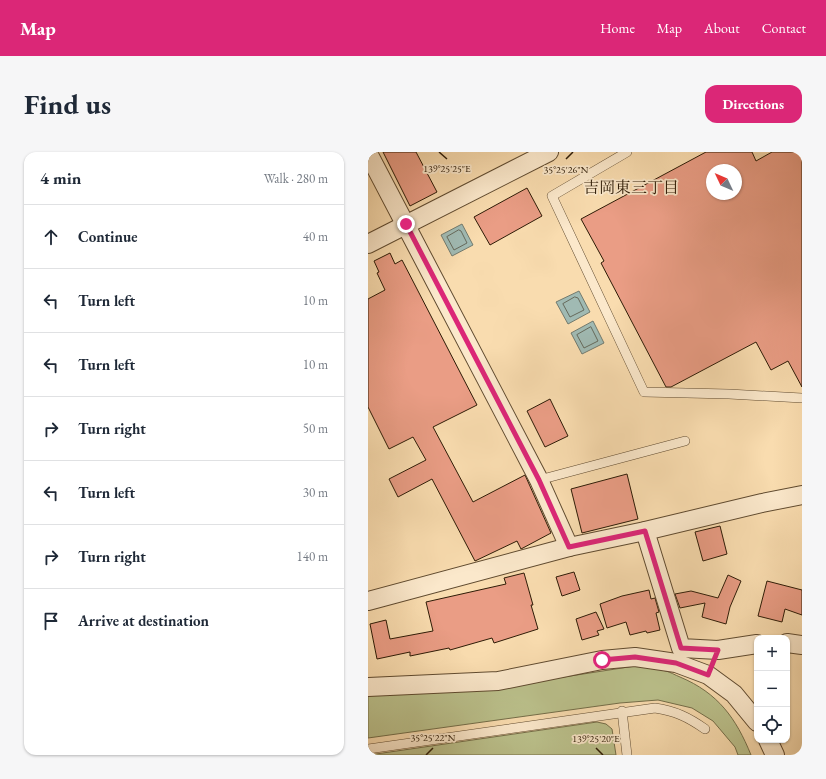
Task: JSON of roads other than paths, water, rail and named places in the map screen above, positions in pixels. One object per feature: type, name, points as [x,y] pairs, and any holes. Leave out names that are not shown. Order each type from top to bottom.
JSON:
[{"type":"street","points":[[368,244],[549,152]]},
{"type":"street","points":[[368,153],[539,480],[569,547]]},
{"type":"street","points":[[368,601],[569,547],[802,495]]},
{"type":"street","points":[[645,531],[681,648],[718,650],[754,644]]},
{"type":"street","points":[[790,643],[802,645]]},
{"type":"street","points":[[708,675],[718,650]]},
{"type":"street","points":[[368,686],[498,681],[602,660],[635,657],[676,663],[708,675],[734,694],[754,718]]},
{"type":"street","points":[[769,743],[775,755]]},
{"type":"lane","points":[[627,152],[552,196],[644,392],[729,394],[802,398]]},
{"type":"lane","points":[[539,480],[685,442]]},
{"type":"lane","points":[[368,749],[622,711],[655,708],[664,709],[690,718],[705,730]]},
{"type":"lane","points":[[622,711],[627,755]]},
{"type":"water","points":[[462,224],[473,245],[452,256],[441,235]]},
{"type":"water","points":[[579,291],[590,312],[568,324],[556,302]]},
{"type":"water","points":[[593,321],[604,343],[582,354],[571,333]]},
{"type":"district","name":"吉岡東三丁目","points":[[631,187]]}]
